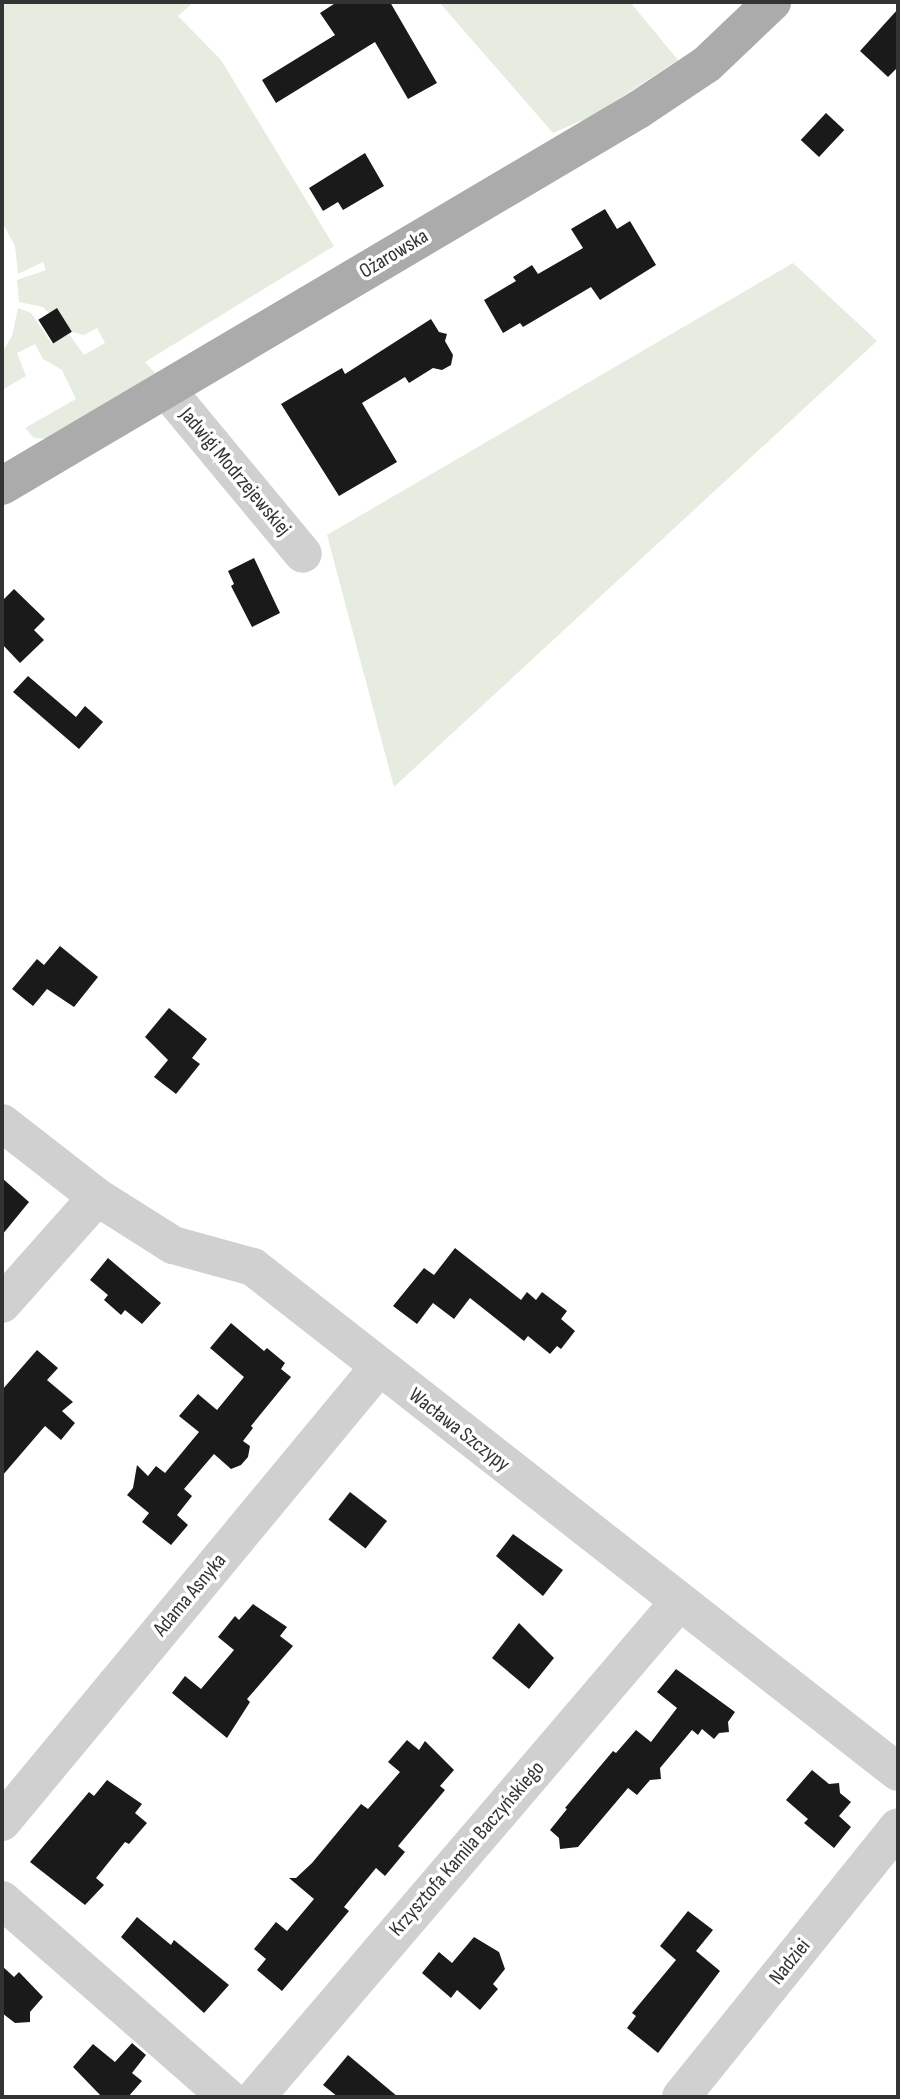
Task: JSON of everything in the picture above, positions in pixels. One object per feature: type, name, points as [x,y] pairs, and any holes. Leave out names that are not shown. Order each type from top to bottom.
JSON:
[{"type":"main road","name":"Ożarowska","points":[[2,486],[678,84],[732,43],[772,2]]},
{"type":"street","name":"Jadwigi Modrzejewskiej","points":[[166,389],[303,554]]},
{"type":"street","name":"Wacława Szczypy","points":[[2,1123],[96,1196],[173,1245],[253,1267],[898,1772]]},
{"type":"street","points":[[2,1304],[96,1196]]},
{"type":"street","name":"Adama Asnyka","points":[[2,1822],[379,1367]]},
{"type":"street","name":"Krzysztofa Kamila Baczyńskiego","points":[[256,2097],[679,1602]]},
{"type":"street","name":"Nadziei","points":[[681,2097],[898,1827]]},
{"type":"street","points":[[2,1900],[227,2097]]},
{"type":"shaded area","points":[[2,2],[194,2],[178,16],[221,60],[334,246],[145,362],[158,376],[54,439],[34,438],[25,428],[76,399],[62,370],[43,359],[35,344],[17,353],[26,376],[2,390],[2,353],[12,336],[18,308],[31,313],[52,344],[69,334],[84,355],[105,343],[97,328],[84,335],[72,332],[57,308],[49,313],[43,307],[19,302],[17,280],[46,270],[43,262],[18,274],[15,246],[2,222]]},
{"type":"shaded area","points":[[439,2],[630,2],[678,60],[594,115],[553,133]]},
{"type":"shaded area","points":[[793,263],[877,341],[394,787],[327,535]]},
{"type":"building","points":[[337,2],[390,2],[437,83],[408,99],[375,42],[276,103],[262,80],[335,35],[320,13]]},
{"type":"building","points":[[898,9],[898,67],[888,77],[860,51]]},
{"type":"building","points":[[826,113],[844,130],[819,157],[801,140]]},
{"type":"building","points":[[365,153],[384,186],[343,210],[338,202],[323,211],[309,188]]},
{"type":"building","points":[[605,209],[617,229],[630,221],[656,265],[600,300],[591,287],[523,327],[520,323],[503,333],[484,300],[516,281],[513,277],[532,265],[538,274],[583,248],[571,229]]},
{"type":"building","points":[[57,308],[72,332],[53,343],[38,320]]},
{"type":"building","points":[[431,319],[439,332],[447,334],[445,341],[453,355],[451,365],[442,370],[433,368],[409,383],[405,377],[362,403],[397,462],[339,496],[281,404],[342,368],[345,374]]},
{"type":"building","points":[[254,558],[280,613],[252,627],[231,586],[234,584],[228,571]]},
{"type":"building","points":[[14,589],[45,619],[34,630],[44,640],[20,663],[2,644],[2,601]]},
{"type":"building","points":[[28,676],[76,717],[85,706],[103,722],[79,749],[13,692]]},
{"type":"building","points":[[60,946],[98,977],[74,1007],[47,989],[33,1006],[12,989],[37,959],[44,965]]},
{"type":"building","points":[[169,1008],[207,1039],[192,1058],[200,1064],[176,1094],[154,1077],[168,1060],[145,1037]]},
{"type":"building","points":[[2,1178],[29,1202],[2,1235]]},
{"type":"building","points":[[455,1248],[521,1300],[527,1292],[536,1300],[542,1292],[567,1311],[561,1319],[575,1331],[561,1349],[557,1346],[550,1354],[528,1336],[524,1341],[470,1298],[454,1319],[433,1303],[417,1324],[393,1306],[424,1268],[434,1275]]},
{"type":"building","points":[[108,1258],[161,1303],[142,1324],[125,1310],[121,1315],[104,1300],[108,1295],[90,1280]]},
{"type":"building","points":[[231,1323],[264,1351],[267,1348],[285,1363],[281,1369],[291,1377],[251,1426],[253,1428],[243,1441],[250,1446],[248,1457],[241,1465],[231,1469],[214,1454],[184,1489],[192,1496],[177,1515],[188,1525],[171,1545],[142,1522],[149,1513],[127,1495],[133,1488],[137,1465],[148,1476],[156,1466],[165,1473],[199,1432],[179,1416],[198,1394],[217,1410],[244,1377],[210,1348]]},
{"type":"building","points":[[37,1350],[58,1368],[47,1380],[73,1402],[62,1411],[75,1423],[61,1440],[45,1426],[2,1476],[2,1390]]},
{"type":"building","points":[[350,1492],[387,1521],[365,1549],[328,1520]]},
{"type":"building","points":[[513,1534],[563,1570],[543,1596],[496,1556]]},
{"type":"building","points":[[253,1604],[287,1627],[280,1636],[293,1646],[247,1699],[250,1702],[227,1738],[172,1693],[185,1676],[201,1689],[234,1650],[218,1637],[235,1616],[239,1620]]},
{"type":"building","points":[[519,1623],[554,1658],[529,1689],[492,1658]]},
{"type":"building","points":[[676,1669],[735,1712],[728,1722],[729,1732],[719,1733],[714,1739],[702,1729],[698,1735],[692,1730],[660,1768],[661,1779],[650,1780],[637,1795],[628,1788],[578,1847],[560,1849],[559,1838],[550,1830],[567,1809],[565,1808],[613,1751],[616,1753],[636,1730],[651,1742],[677,1708],[657,1692]]},
{"type":"building","points":[[407,1740],[419,1750],[425,1741],[454,1770],[440,1786],[445,1790],[398,1846],[405,1852],[385,1876],[376,1868],[344,1907],[349,1911],[282,1991],[257,1970],[266,1959],[254,1949],[276,1922],[287,1931],[314,1899],[289,1878],[296,1878],[312,1863],[361,1804],[368,1809],[400,1772],[388,1762]]},
{"type":"building","points":[[812,1770],[829,1784],[839,1783],[840,1793],[851,1802],[839,1816],[851,1827],[834,1848],[804,1823],[808,1819],[786,1800]]},
{"type":"building","points":[[107,1780],[142,1804],[135,1813],[147,1823],[129,1844],[125,1842],[96,1878],[104,1885],[85,1905],[30,1862],[89,1792],[94,1796]]},
{"type":"building","points":[[688,1911],[713,1930],[696,1951],[720,1971],[658,2053],[627,2028],[636,2016],[632,2013],[676,1960],[660,1946]]},
{"type":"building","points":[[137,1917],[171,1945],[174,1940],[229,1985],[204,2013],[121,1937]]},
{"type":"building","points":[[474,1937],[499,1952],[505,1969],[493,1984],[498,1989],[480,2010],[457,1990],[451,1998],[422,1973],[439,1952],[452,1963]]},
{"type":"building","points":[[2,1966],[14,1977],[19,1972],[43,1997],[30,2012],[30,2022],[15,2023],[2,2013]]},
{"type":"building","points":[[132,2043],[146,2055],[132,2073],[142,2081],[128,2097],[102,2097],[73,2067],[93,2044],[115,2062]]},
{"type":"building","points":[[348,2055],[398,2097],[338,2097],[323,2085]]}]
